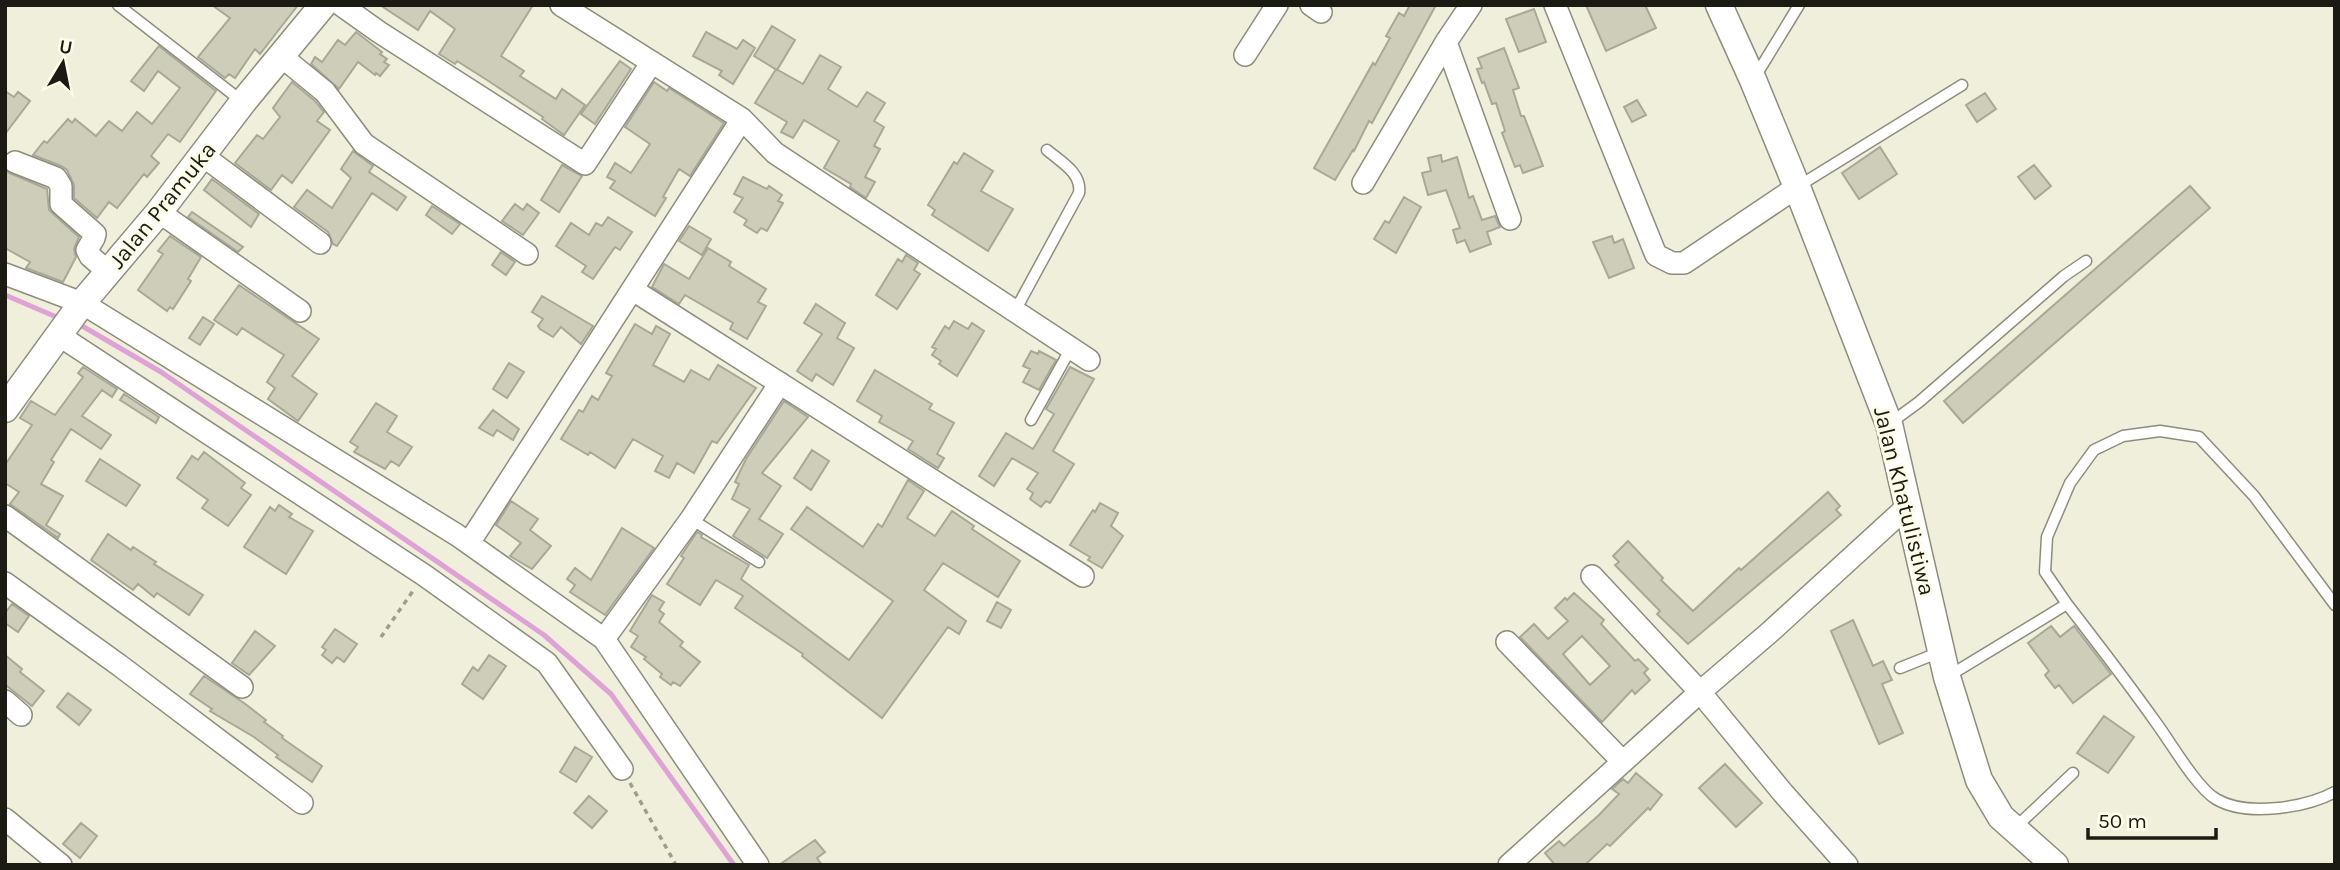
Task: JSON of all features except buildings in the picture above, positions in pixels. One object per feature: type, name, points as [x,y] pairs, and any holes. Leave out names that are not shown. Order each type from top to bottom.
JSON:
[{"type":"street","name":"Jalan Pramuka","points":[[5,409],[82,303],[159,212],[243,102],[323,5]]},
{"type":"street","points":[[341,5],[585,164],[652,62]]},
{"type":"street","points":[[561,5],[742,119],[775,153],[1080,354]]},
{"type":"street","points":[[1245,55],[1277,5]]},
{"type":"street","points":[[1363,183],[1446,42],[1471,5]]},
{"type":"street","points":[[1555,5],[1656,255],[1672,263],[1684,262],[1797,187]]},
{"type":"street","name":"Jalan Khatulistiwa","points":[[1719,5],[1754,80],[1889,424],[1947,677],[1979,780],[1988,799],[2013,830],[2055,865]]},
{"type":"street","points":[[1446,42],[1510,219]]},
{"type":"street","points":[[281,56],[325,92],[364,144],[527,254]]},
{"type":"street","points":[[469,543],[742,119]]},
{"type":"street","points":[[202,155],[320,243]]},
{"type":"street","points":[[15,162],[56,178],[61,186],[61,204],[94,234],[87,250],[108,272]]},
{"type":"street","points":[[159,212],[300,311]]},
{"type":"street","points":[[5,274],[82,303],[469,543],[604,639],[758,865]]},
{"type":"street","points":[[633,290],[1083,576]]},
{"type":"street","points":[[60,335],[424,575],[547,663],[622,769]]},
{"type":"street","points":[[604,639],[691,519],[780,383]]},
{"type":"street","points":[[1510,864],[1909,505]]},
{"type":"street","points":[[5,516],[242,687]]},
{"type":"street","points":[[1592,576],[1700,692],[1783,793],[1847,865]]},
{"type":"street","points":[[5,583],[302,803]]},
{"type":"street","points":[[1507,642],[1623,762]]},
{"type":"street","points":[[5,819],[61,865]]},
{"type":"lane","points":[[118,5],[243,102]]},
{"type":"lane","points":[[1754,80],[1800,5]]},
{"type":"lane","points":[[1797,187],[1962,86]]},
{"type":"lane","points":[[1015,311],[1079,193],[1077,176],[1047,150]]},
{"type":"lane","points":[[1889,424],[1919,402],[2064,276],[2086,261]]},
{"type":"lane","points":[[1031,420],[1080,354]]},
{"type":"lane","points":[[2335,605],[2255,496],[2199,437],[2160,431],[2123,436],[2094,450],[2070,483],[2047,537],[2045,572],[2190,771],[2214,798],[2235,808],[2282,808],[2335,792]]},
{"type":"lane","points":[[691,519],[759,562]]},
{"type":"lane","points":[[1947,677],[2067,604]]},
{"type":"lane","points":[[1900,667],[1941,651]]},
{"type":"lane","points":[[2013,830],[2073,773]]},
{"type":"path","points":[[381,637],[424,575]]},
{"type":"path","points":[[622,769],[676,865]]},
{"type":"waterway","points":[[5,295],[61,319]]},
{"type":"waterway","points":[[77,323],[161,372],[544,635],[611,694],[734,865]]}]
